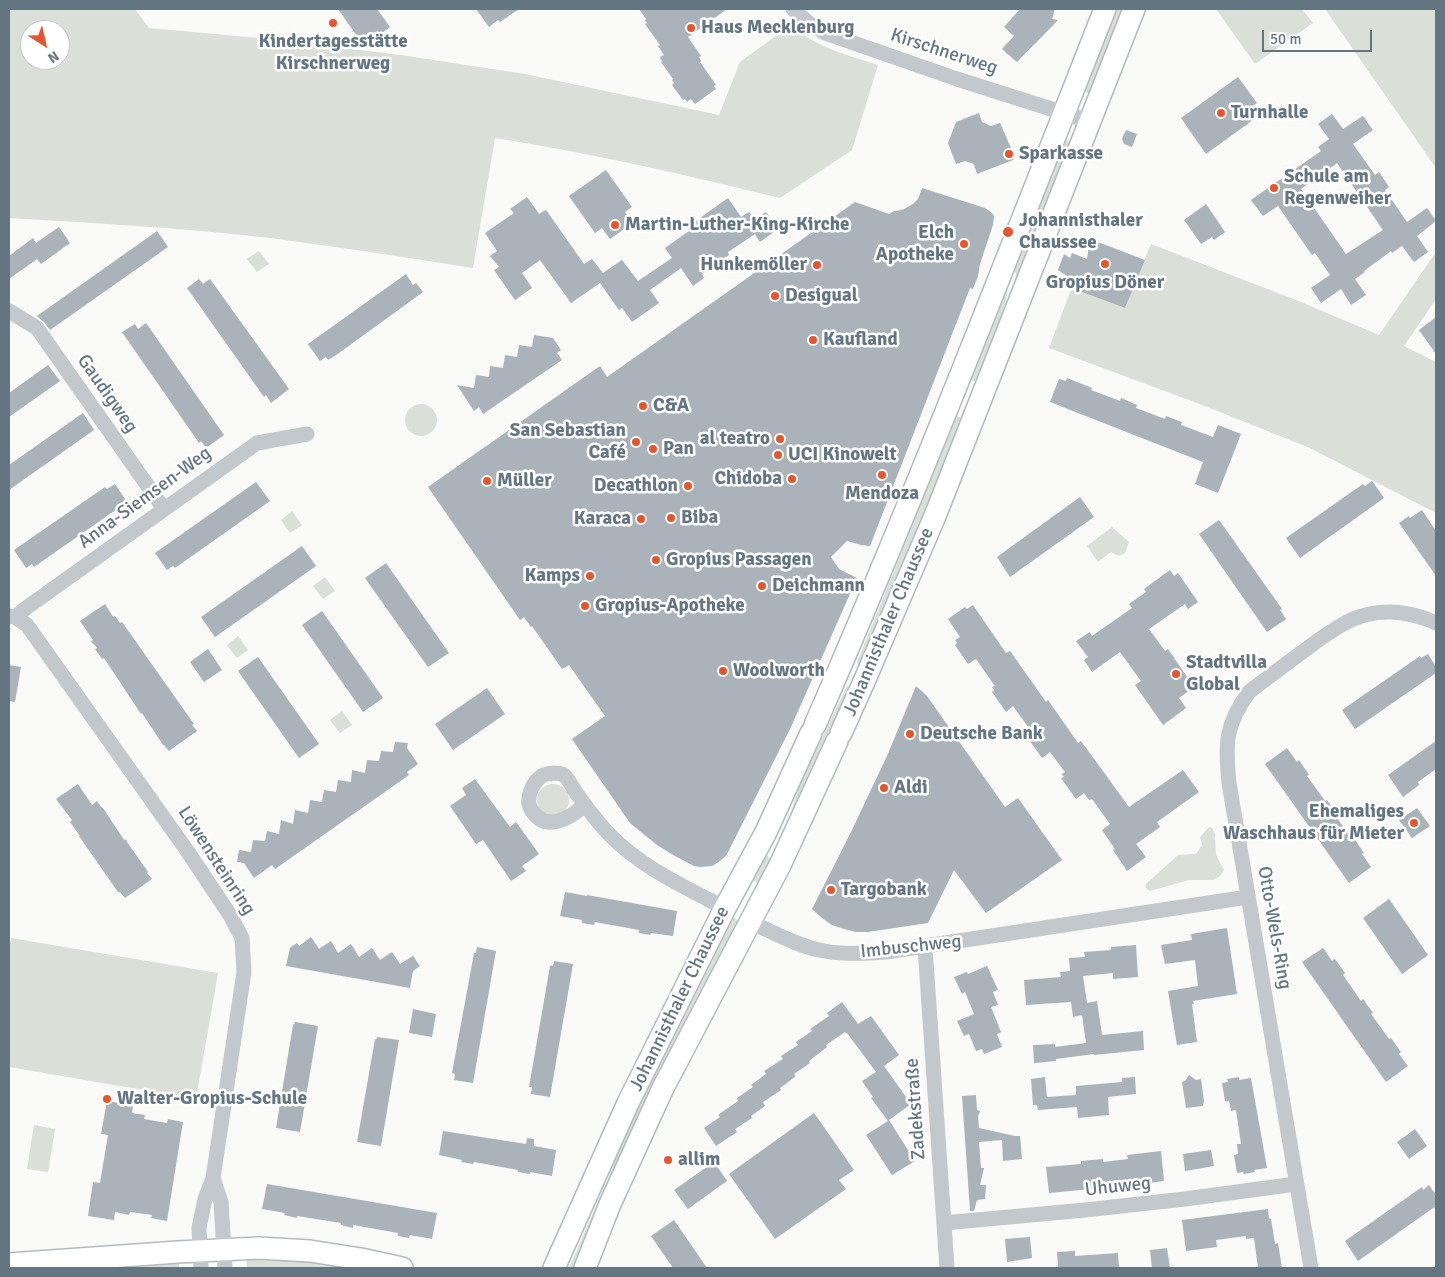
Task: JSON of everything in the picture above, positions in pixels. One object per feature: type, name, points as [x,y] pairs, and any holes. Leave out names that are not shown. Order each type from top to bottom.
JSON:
[{"type":"main road","name":"Johannisthaler Chaussee","points":[[554,1268],[608,1146],[725,908],[766,832],[813,729],[922,469],[1105,9]]},
{"type":"main road","name":"Johannisthaler Chaussee","points":[[585,1268],[610,1204],[663,1088],[780,865],[866,677],[935,516],[1134,9]]},
{"type":"main road","name":"Imbuschweg","points":[[725,908],[750,922]]},
{"type":"main road","points":[[9,1264],[224,1259],[259,1248],[361,1259],[402,1268]]},
{"type":"street","name":"Kirschnerweg","points":[[793,9],[810,24],[825,33],[957,79],[1089,121]]},
{"type":"street","name":"Gaudigweg","points":[[9,311],[37,328],[164,509]]},
{"type":"street","name":"Anna-Siemsen-Weg","points":[[12,617],[257,443],[307,434]]},
{"type":"street","name":"Otto-Wels-Ring","points":[[1311,1268],[1229,783],[1226,754],[1229,730],[1239,705],[1249,692],[1348,621],[1374,613],[1389,611],[1420,616],[1436,623]]},
{"type":"street","name":"Löwensteinring","points":[[12,617],[27,625],[166,820],[230,915],[242,938],[244,972],[213,1178],[205,1199],[199,1228],[201,1260]]},
{"type":"street","name":"Imbuschweg","points":[[585,806],[569,818],[559,822],[551,822],[542,820],[532,812],[528,805],[533,784],[542,776],[556,773],[563,775],[585,806],[618,843],[645,865],[725,908]]},
{"type":"street","name":"Imbuschweg","points":[[750,922],[792,942],[820,950],[851,953],[886,952],[1248,896]]},
{"type":"street","name":"Zadekstraße","points":[[925,947],[947,1268]]},
{"type":"street","name":"Löwensteinring","points":[[213,1178],[221,1202],[224,1259]]},
{"type":"street","name":"Uhuweg","points":[[944,1223],[1149,1204],[1296,1184]]},
{"type":"shaded area","points":[[9,9],[135,9],[149,28],[259,38],[401,55],[525,74],[719,115],[740,62],[791,25],[800,33],[821,45],[878,65],[852,150],[780,198],[567,150],[495,138],[473,268],[270,238],[140,226],[9,218]]},
{"type":"shaded area","points":[[1115,9],[1127,9],[1093,95],[1083,91]]},
{"type":"shaded area","points":[[1216,9],[1302,9],[1313,23],[1255,64]]},
{"type":"shaded area","points":[[1325,9],[1436,9],[1436,168]]},
{"type":"shaded area","points":[[1064,139],[1074,144],[1015,285],[1016,274],[1014,269]]},
{"type":"shaded area","points":[[1151,244],[1301,302],[1379,335],[1436,252],[1436,299],[1404,346],[1436,362],[1436,513],[1310,448],[1205,406],[1049,348],[1072,287],[1125,308]]},
{"type":"shaded area","points":[[259,251],[269,264],[257,272],[247,259]]},
{"type":"shaded area","points":[[1005,288],[1007,288],[1007,294],[1005,305],[995,332],[975,381],[970,380],[970,377]]},
{"type":"shaded area","points":[[421,404],[427,405],[432,409],[436,414],[436,426],[432,431],[427,435],[421,436],[415,435],[410,431],[406,426],[405,420],[406,414],[410,409],[415,405]]},
{"type":"shaded area","points":[[957,416],[966,420],[859,667],[857,662]]},
{"type":"shaded area","points":[[292,511],[302,525],[290,533],[281,520]]},
{"type":"shaded area","points":[[1112,527],[1129,542],[1125,553],[1119,556],[1111,552],[1098,562],[1087,546]]},
{"type":"shaded area","points":[[325,577],[335,591],[323,599],[313,586]]},
{"type":"shaded area","points":[[238,636],[248,650],[237,658],[227,645]]},
{"type":"shaded area","points":[[847,686],[850,688],[850,691],[782,837],[781,833],[791,813],[798,788]]},
{"type":"shaded area","points":[[342,711],[352,725],[340,733],[330,720]]},
{"type":"shaded area","points":[[553,784],[559,785],[564,789],[568,794],[568,806],[564,811],[559,815],[553,816],[547,815],[542,811],[538,806],[537,800],[538,794],[542,789],[547,785]]},
{"type":"shaded area","points":[[1209,827],[1212,828],[1215,834],[1216,855],[1224,870],[1220,876],[1213,880],[1189,880],[1150,891],[1146,888],[1146,884],[1178,855],[1196,854],[1202,845],[1200,837]]},
{"type":"shaded area","points":[[764,855],[767,855],[770,859],[767,874],[761,885],[752,880]]},
{"type":"shaded area","points":[[732,917],[738,923],[574,1268],[569,1268],[612,1170],[623,1135]]},
{"type":"shaded area","points":[[11,938],[218,973],[196,1099],[9,1067],[9,950]]},
{"type":"shaded area","points":[[34,1125],[55,1129],[48,1172],[27,1169]]},
{"type":"shaded area","points":[[246,1256],[276,1257],[369,1268],[247,1267]]},
{"type":"shaded area","points":[[179,1259],[179,1268],[51,1268]]},
{"type":"building","points":[[338,9],[377,9],[390,27],[364,46]]},
{"type":"building","points":[[476,9],[519,9],[489,27]]},
{"type":"building","points":[[639,9],[727,9],[688,37],[701,56],[699,57],[700,62],[716,85],[714,86],[716,89],[695,104],[691,99],[687,102],[685,99],[683,100],[672,85],[674,83],[673,79],[661,62],[660,57],[664,55],[658,46],[660,45],[645,24],[647,23],[646,19]]},
{"type":"building","points":[[1020,9],[1055,9],[1052,19],[1058,20],[1017,62],[1002,49],[1014,36],[1004,27]]},
{"type":"building","name":"Turnhalle","points":[[1238,77],[1257,103],[1250,108],[1257,117],[1206,154],[1181,118]]},
{"type":"building","points":[[979,113],[982,122],[991,126],[1000,123],[1014,155],[1013,160],[977,174],[974,164],[965,161],[956,164],[948,143],[956,122]]},
{"type":"building","points":[[1332,114],[1343,129],[1363,116],[1373,130],[1353,144],[1375,175],[1379,172],[1389,187],[1385,190],[1407,222],[1427,208],[1436,221],[1417,236],[1428,252],[1414,262],[1402,246],[1392,253],[1391,251],[1355,279],[1366,295],[1351,305],[1341,289],[1321,303],[1311,288],[1330,275],[1315,253],[1312,255],[1278,206],[1263,216],[1251,200],[1321,151],[1318,147],[1329,139],[1318,124]],"holes":[[[1337,163],[1383,230],[1346,254],[1301,189]]]},
{"type":"building","points":[[1126,130],[1137,134],[1132,147],[1124,144],[1122,139]]},
{"type":"building","points":[[606,170],[632,207],[625,212],[633,223],[610,239],[602,228],[595,233],[569,196]]},
{"type":"building","name":"Gropius Passagen","points":[[922,188],[985,208],[994,216],[978,276],[973,289],[970,288],[870,546],[847,541],[831,557],[839,569],[857,578],[791,727],[726,856],[712,866],[694,866],[657,845],[630,823],[572,739],[605,716],[569,665],[562,669],[532,626],[524,617],[520,620],[428,487],[600,366],[607,377],[855,202],[889,214],[913,204],[918,199]]},
{"type":"building","points":[[527,197],[539,214],[546,210],[584,264],[592,259],[603,273],[622,260],[638,281],[672,258],[665,248],[692,229],[690,225],[728,198],[741,217],[749,212],[755,219],[766,212],[778,229],[760,242],[755,234],[728,252],[729,255],[702,274],[704,278],[693,286],[681,268],[650,290],[659,303],[632,322],[622,308],[619,310],[600,283],[571,303],[540,260],[522,273],[532,288],[515,300],[494,270],[499,267],[490,256],[497,251],[485,233],[514,213],[510,209]]},
{"type":"building","points":[[1206,204],[1225,232],[1214,240],[1212,237],[1201,244],[1184,220]]},
{"type":"building","points":[[59,227],[70,243],[41,264],[37,259],[9,279],[9,256],[33,238],[36,243]]},
{"type":"building","points":[[157,231],[168,247],[50,330],[37,316]]},
{"type":"building","points":[[1090,239],[1145,260],[1125,308],[1077,290],[1079,284],[1058,270],[1064,254],[1070,258],[1072,253],[1087,259]]},
{"type":"building","points":[[406,274],[413,285],[416,283],[423,292],[339,353],[328,360],[326,357],[320,361],[308,344]]},
{"type":"building","points":[[199,279],[203,284],[210,279],[289,389],[271,403],[266,395],[264,397],[187,288]]},
{"type":"building","points":[[1436,317],[1436,354],[1419,330]]},
{"type":"building","points":[[146,323],[224,435],[206,448],[201,441],[199,443],[122,332],[135,324],[138,329]]},
{"type":"building","points":[[534,335],[553,338],[561,350],[557,353],[562,360],[483,414],[479,407],[474,411],[457,385],[474,388],[476,375],[489,377],[490,366],[503,368],[505,355],[517,357],[519,345],[532,347]]},
{"type":"building","points":[[48,365],[60,381],[9,417],[9,393]]},
{"type":"building","points":[[1067,378],[1120,401],[1121,398],[1137,405],[1136,408],[1165,419],[1166,416],[1182,422],[1181,425],[1213,437],[1218,425],[1241,434],[1218,493],[1195,484],[1203,462],[1050,402],[1059,379],[1066,381]]},
{"type":"building","points":[[83,413],[94,430],[9,490],[9,465]]},
{"type":"building","points":[[1372,481],[1384,498],[1300,558],[1286,538],[1363,484],[1365,486]]},
{"type":"building","points":[[256,482],[270,501],[175,568],[173,566],[167,570],[155,553]]},
{"type":"building","points":[[115,484],[127,502],[34,567],[32,564],[26,568],[14,550],[105,487],[107,489]]},
{"type":"building","points":[[1080,497],[1094,517],[1010,577],[997,557]]},
{"type":"building","points":[[1422,510],[1436,531],[1436,576],[1399,523]]},
{"type":"building","points":[[1219,520],[1282,609],[1280,610],[1286,619],[1267,632],[1199,534]]},
{"type":"building","points":[[302,546],[316,566],[215,637],[201,617]]},
{"type":"building","points":[[386,563],[449,653],[428,667],[365,578]]},
{"type":"building","points":[[1170,570],[1174,576],[1178,573],[1198,602],[1188,609],[1185,604],[1149,629],[1165,651],[1168,649],[1194,687],[1179,698],[1186,708],[1163,725],[1135,685],[1141,681],[1120,652],[1092,672],[1084,660],[1088,657],[1076,641],[1090,632],[1092,636],[1132,608],[1129,604],[1146,592],[1144,589]]},
{"type":"building","points":[[105,604],[113,617],[115,616],[120,623],[122,622],[194,724],[192,725],[197,731],[169,751],[141,714],[104,658],[102,659],[95,649],[97,648],[91,641],[93,640],[80,621]]},
{"type":"building","points":[[973,605],[1006,653],[1010,651],[1046,702],[1048,700],[1078,743],[1081,741],[1129,807],[1183,770],[1199,792],[1157,822],[1160,827],[1136,844],[1146,857],[1127,871],[1102,830],[1110,824],[1092,799],[1089,800],[1084,793],[1076,799],[1061,778],[1064,777],[1062,774],[1065,772],[1050,752],[1042,758],[1027,737],[1031,731],[1013,706],[1006,712],[992,692],[994,690],[992,687],[995,686],[976,659],[968,664],[955,645],[957,643],[955,640],[960,637],[948,619],[965,607],[967,609]]},
{"type":"building","points":[[322,611],[383,698],[363,712],[302,625]]},
{"type":"building","points":[[208,649],[222,670],[204,682],[190,662]]},
{"type":"building","points":[[1428,654],[1436,667],[1436,673],[1355,729],[1342,710],[1420,656],[1421,658]]},
{"type":"building","points":[[258,657],[319,744],[299,758],[238,671]]},
{"type":"building","points":[[9,665],[21,667],[15,702],[9,701]]},
{"type":"building","points":[[916,686],[927,696],[1005,807],[1018,798],[1062,860],[986,913],[954,870],[928,923],[868,932],[844,929],[832,925],[812,909],[887,756]]},
{"type":"building","points":[[487,688],[505,714],[453,750],[435,724]]},
{"type":"building","points":[[1436,741],[1436,769],[1418,782],[1419,785],[1403,797],[1388,775]]},
{"type":"building","points":[[395,742],[408,743],[407,748],[418,764],[407,772],[409,775],[275,869],[272,865],[254,878],[244,863],[237,862],[239,850],[251,852],[253,840],[265,841],[267,831],[279,834],[281,820],[293,824],[295,810],[308,813],[310,800],[322,802],[324,790],[336,792],[338,780],[351,782],[352,770],[365,773],[367,760],[379,761],[381,751],[393,752]]},
{"type":"building","points":[[1287,748],[1297,762],[1299,760],[1309,775],[1307,776],[1337,814],[1335,815],[1364,853],[1362,854],[1371,867],[1349,883],[1265,764]]},
{"type":"building","points":[[475,779],[510,827],[516,822],[539,854],[522,866],[526,871],[511,881],[483,840],[476,844],[450,806],[466,795],[462,788]]},
{"type":"building","points":[[78,784],[92,805],[97,801],[103,808],[152,879],[125,898],[118,892],[70,822],[72,820],[56,799]]},
{"type":"building","name":"Ehemaliges Waschhaus für Mieter","points":[[1417,808],[1430,826],[1412,838],[1399,820]]},
{"type":"building","points":[[565,892],[677,911],[673,936],[651,933],[650,935],[639,933],[639,930],[595,922],[594,925],[582,923],[582,920],[560,916]]},
{"type":"building","points":[[1389,899],[1428,955],[1402,974],[1363,918]]},
{"type":"building","points":[[1227,928],[1237,994],[1193,1001],[1197,1042],[1177,1045],[1168,991],[1198,986],[1195,960],[1165,964],[1161,945],[1192,940],[1191,934]]},
{"type":"building","points":[[311,937],[319,949],[331,941],[338,953],[351,944],[359,957],[372,948],[380,960],[392,952],[400,964],[413,956],[420,966],[413,971],[410,988],[286,966],[290,948],[297,943],[299,946]]},
{"type":"building","points":[[1136,945],[1138,977],[1113,979],[1113,973],[1083,976],[1087,1003],[1097,1001],[1102,1035],[1143,1031],[1144,1050],[1094,1054],[1034,1063],[1033,1045],[1055,1044],[1055,1047],[1086,1043],[1082,1015],[1073,1017],[1071,1002],[1026,1005],[1024,980],[1061,977],[1060,972],[1070,971],[1069,958],[1085,957],[1084,952],[1111,950],[1111,947]]},
{"type":"building","points":[[477,947],[496,951],[473,1083],[454,1080],[455,1074],[452,1073],[474,953],[476,953]]},
{"type":"building","points":[[1323,948],[1332,961],[1335,959],[1345,973],[1343,975],[1361,1001],[1363,999],[1389,1039],[1391,1038],[1401,1052],[1399,1054],[1408,1066],[1386,1082],[1302,962]]},
{"type":"building","points":[[554,961],[573,964],[550,1097],[531,1094],[532,1087],[529,1087],[550,966],[553,966]]},
{"type":"building","points":[[987,966],[998,990],[993,992],[998,1005],[991,1007],[1001,1032],[997,1034],[1002,1047],[984,1054],[982,1049],[976,1051],[969,1034],[964,1036],[957,1021],[974,1014],[965,992],[962,994],[954,977],[967,972],[968,974]]},
{"type":"building","points":[[842,1002],[858,1024],[871,1016],[899,1055],[884,1066],[911,1104],[889,1120],[915,1161],[892,1175],[866,1135],[888,1121],[871,1098],[873,1097],[862,1081],[876,1072],[845,1032],[826,1045],[827,1047],[809,1061],[810,1063],[794,1074],[796,1076],[780,1088],[781,1090],[763,1102],[765,1106],[751,1116],[752,1118],[735,1129],[737,1132],[716,1146],[704,1128],[738,1101],[737,1098],[753,1087],[751,1085],[766,1074],[764,1071],[783,1059],[781,1056],[798,1045],[796,1042],[812,1031],[810,1029],[829,1016],[827,1013]]},
{"type":"building","points":[[413,1009],[436,1014],[432,1037],[409,1033]]},
{"type":"building","points":[[295,1022],[318,1026],[300,1132],[276,1128]]},
{"type":"building","points":[[377,1037],[399,1040],[381,1146],[357,1142],[375,1039]]},
{"type":"building","points":[[1189,1075],[1196,1080],[1201,1079],[1203,1106],[1186,1108],[1182,1082]]},
{"type":"building","points":[[1045,1077],[1047,1097],[1076,1095],[1076,1086],[1122,1082],[1122,1078],[1135,1077],[1136,1094],[1108,1097],[1109,1115],[1078,1118],[1077,1107],[1038,1110],[1037,1105],[1033,1105],[1031,1079]]},
{"type":"building","points":[[1239,1077],[1239,1080],[1251,1078],[1267,1168],[1244,1174],[1243,1172],[1237,1173],[1234,1155],[1238,1154],[1237,1144],[1241,1144],[1236,1110],[1231,1111],[1229,1101],[1225,1101],[1222,1083],[1228,1082],[1227,1079]]},
{"type":"building","points":[[976,1095],[977,1110],[980,1111],[978,1116],[979,1128],[1020,1136],[1022,1159],[1003,1161],[1002,1140],[979,1142],[981,1168],[984,1168],[980,1185],[986,1185],[985,1199],[977,1200],[974,1211],[970,1211],[962,1096]]},
{"type":"building","points":[[107,1101],[133,1105],[132,1113],[145,1115],[144,1119],[167,1123],[168,1119],[183,1122],[167,1221],[151,1218],[152,1215],[130,1212],[129,1215],[115,1212],[114,1220],[88,1216],[93,1182],[100,1183],[108,1135],[101,1134]]},
{"type":"building","points":[[814,1113],[854,1170],[839,1180],[846,1189],[775,1239],[729,1174]]},
{"type":"building","points":[[1415,1129],[1427,1146],[1409,1159],[1397,1142]]},
{"type":"building","points":[[443,1131],[526,1144],[527,1138],[534,1139],[534,1146],[556,1150],[552,1176],[518,1172],[518,1170],[474,1162],[473,1164],[461,1162],[462,1160],[439,1155]]},
{"type":"building","points":[[1211,1150],[1214,1166],[1185,1171],[1183,1154]]},
{"type":"building","points":[[1161,1151],[1164,1181],[1148,1183],[1147,1179],[1112,1183],[1113,1187],[1049,1193],[1046,1167],[1081,1164],[1081,1161],[1103,1159],[1103,1162],[1128,1159],[1127,1155]]},
{"type":"building","points":[[714,1162],[727,1181],[688,1209],[674,1190]]},
{"type":"building","points":[[267,1184],[437,1213],[432,1239],[410,1235],[409,1238],[398,1236],[398,1233],[353,1225],[353,1228],[341,1225],[341,1223],[297,1216],[297,1218],[284,1215],[285,1213],[262,1209]]},
{"type":"building","points":[[1429,1185],[1436,1195],[1436,1206],[1358,1261],[1345,1241],[1422,1187],[1423,1190]]},
{"type":"building","points":[[1268,1209],[1275,1244],[1278,1243],[1282,1268],[1258,1268],[1254,1238],[1246,1239],[1246,1236],[1216,1240],[1217,1247],[1186,1251],[1182,1220]]},
{"type":"building","points":[[674,1220],[707,1268],[673,1268],[651,1236]]},
{"type":"building","points":[[1030,1237],[1032,1258],[1007,1262],[1005,1239]]},
{"type":"building","points":[[1167,1248],[1170,1268],[1152,1268],[1150,1250]]},
{"type":"building","points":[[1075,1251],[1075,1256],[1118,1253],[1119,1268],[1058,1268],[1057,1252]]},
{"type":"place","name":"Kindertagesstätte Kirschnerweg","points":[[333,23]]},
{"type":"place","name":"Haus Mecklenburg","points":[[691,28]]},
{"type":"place","name":"Turnhalle","points":[[1221,113]]},
{"type":"place","name":"Sparkasse","points":[[1009,154]]},
{"type":"place","name":"Schule am Regenweiher","points":[[1274,188]]},
{"type":"place","name":"Martin-Luther-King-Kirche","points":[[615,225]]},
{"type":"place","name":"Johannisthaler Chaussee","points":[[1008,232]]},
{"type":"place","name":"Elch Apotheke","points":[[964,244]]},
{"type":"place","name":"Gropius Döner","points":[[1105,264]]},
{"type":"place","name":"Hunkemöller","points":[[817,265]]},
{"type":"place","name":"Desigual","points":[[775,296]]},
{"type":"place","name":"Kaufland","points":[[813,340]]},
{"type":"place","name":"C&A","points":[[643,406]]},
{"type":"place","name":"al teatro","points":[[780,439]]},
{"type":"place","name":"San Sebastian Café","points":[[636,442]]},
{"type":"place","name":"Pan","points":[[653,449]]},
{"type":"place","name":"UCI Kinowelt","points":[[778,455]]},
{"type":"place","name":"Mendoza","points":[[882,475]]},
{"type":"place","name":"Chidoba","points":[[792,479]]},
{"type":"place","name":"Müller","points":[[487,481]]},
{"type":"place","name":"Decathlon","points":[[688,486]]},
{"type":"place","name":"Biba","points":[[671,518]]},
{"type":"place","name":"Karaca","points":[[641,519]]},
{"type":"place","name":"Gropius Passagen","points":[[656,560]]},
{"type":"place","name":"Kamps","points":[[590,576]]},
{"type":"place","name":"Deichmann","points":[[762,586]]},
{"type":"place","name":"Gropius-Apotheke","points":[[585,606]]},
{"type":"place","name":"Woolworth","points":[[723,671]]},
{"type":"place","name":"Stadtvilla Global","points":[[1176,674]]},
{"type":"place","name":"Deutsche Bank","points":[[910,734]]},
{"type":"place","name":"Aldi","points":[[884,788]]},
{"type":"place","name":"Ehemaliges Waschhaus für Mieter","points":[[1414,823]]},
{"type":"place","name":"Targobank","points":[[831,890]]},
{"type":"place","name":"Walter-Gropius-Schule","points":[[107,1099]]},
{"type":"place","name":"allim","points":[[668,1160]]}]
